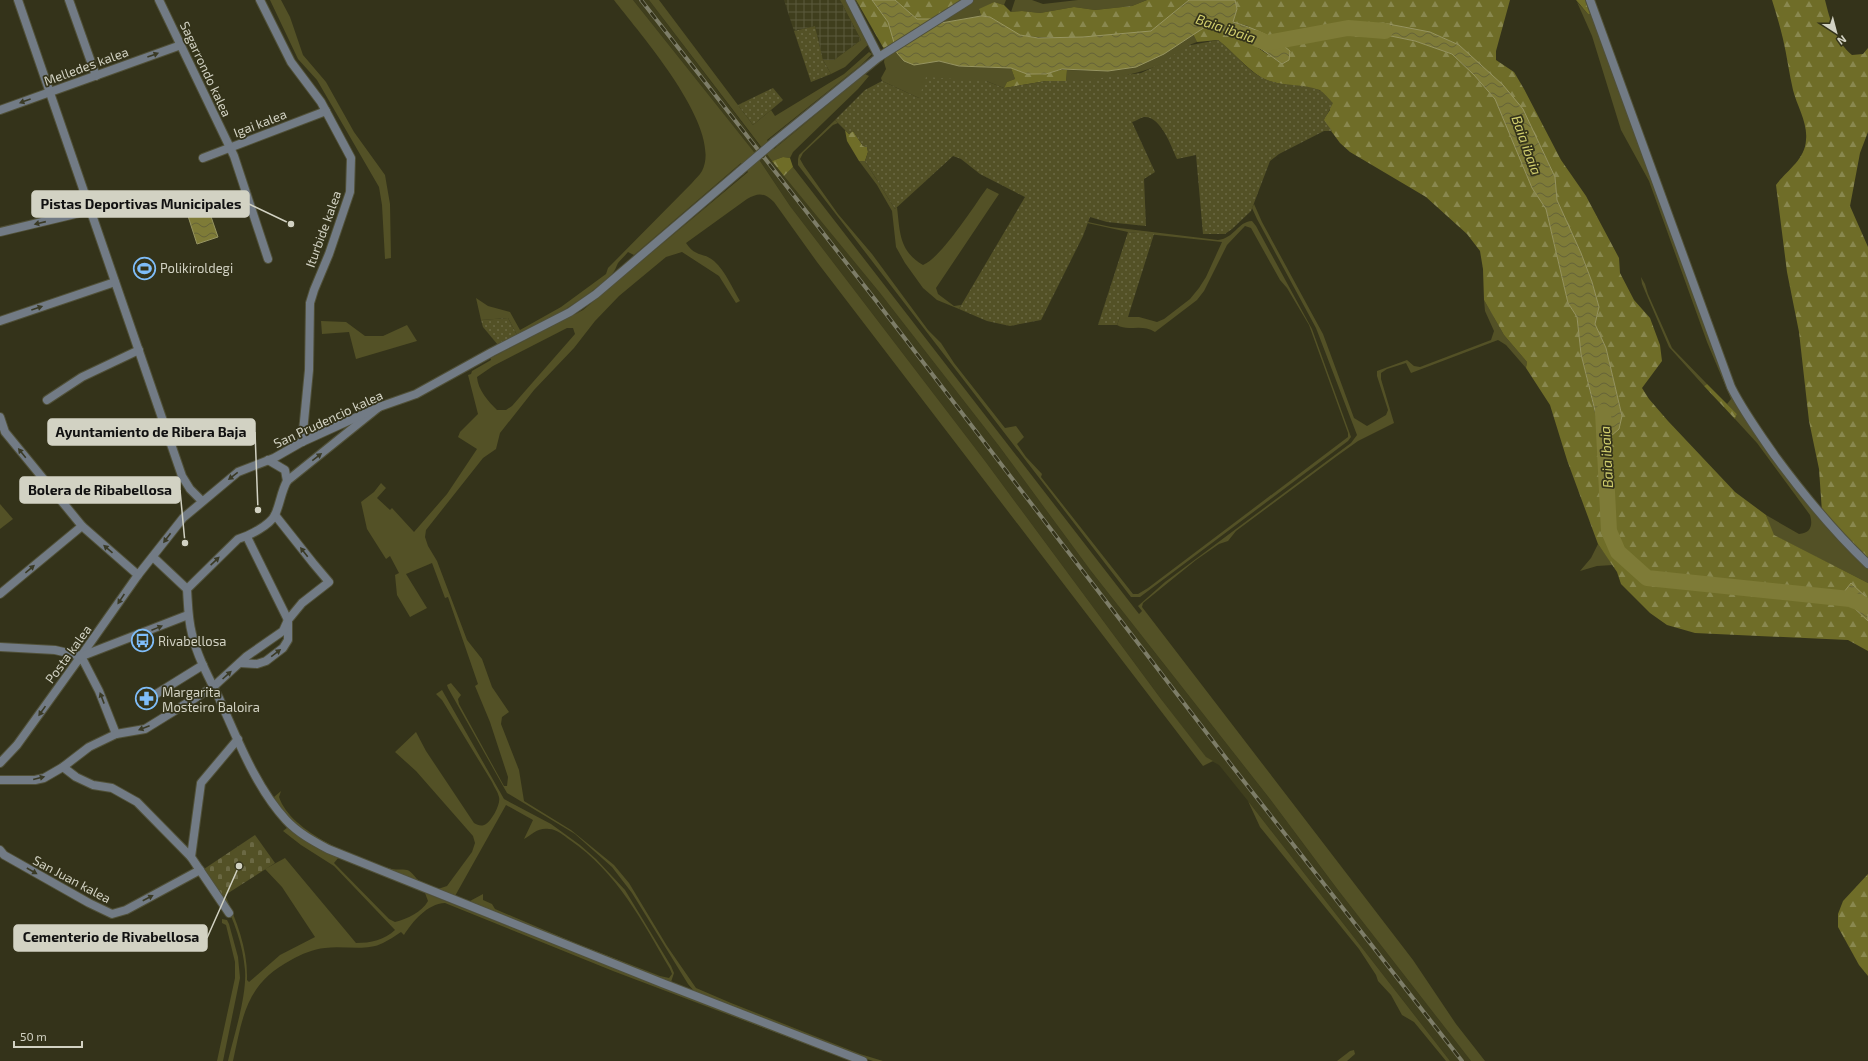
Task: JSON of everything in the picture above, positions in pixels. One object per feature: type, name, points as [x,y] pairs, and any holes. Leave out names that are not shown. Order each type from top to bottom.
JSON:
[{"type":"street","points":[[18,0],[92,210],[115,282],[182,476],[190,489],[202,501]]},
{"type":"street","points":[[69,0],[96,76]]},
{"type":"street","name":"Sagarrondo kalea","points":[[160,0],[234,156],[268,259]]},
{"type":"street","name":"Iturbide kalea","points":[[260,0],[291,62],[326,110],[351,158],[352,170],[350,192],[329,254],[310,303],[308,370],[302,442]]},
{"type":"street","points":[[850,0],[879,56]]},
{"type":"street","name":"San Prudencio kalea","points":[[153,557],[182,518],[238,472],[268,460],[302,442],[379,407],[416,394],[492,352],[552,322],[582,304],[774,142],[879,56],[949,14],[969,0]]},
{"type":"street","points":[[1590,0],[1731,387],[1745,412],[1794,482],[1843,540],[1868,564]]},
{"type":"street","name":"Melledes kalea","points":[[0,110],[181,45]]},
{"type":"street","name":"Igai kalea","points":[[203,158],[326,110]]},
{"type":"street","points":[[0,232],[92,210]]},
{"type":"street","points":[[0,321],[115,282]]},
{"type":"street","points":[[47,400],[82,377],[139,350]]},
{"type":"street","points":[[379,407],[287,481],[281,491],[275,514],[270,520],[247,537],[238,539],[188,589],[188,615],[192,636],[203,665],[264,790],[286,820],[300,833],[328,849],[442,896],[863,1061]]},
{"type":"street","points":[[0,417],[2,433],[82,526],[138,575]]},
{"type":"street","points":[[268,460],[285,470],[287,481]]},
{"type":"street","points":[[0,779],[35,780],[44,778],[63,767],[89,747],[116,734],[145,729],[213,687],[240,663],[283,631],[288,620],[302,603],[329,582],[313,564],[275,514]]},
{"type":"street","points":[[0,594],[82,526]]},
{"type":"street","points":[[240,663],[261,663],[283,648],[288,640],[288,620],[247,537]]},
{"type":"street","points":[[153,557],[188,589]]},
{"type":"street","name":"Posta kalea","points":[[0,763],[17,745],[138,575],[153,557]]},
{"type":"street","points":[[0,647],[55,650],[81,656],[188,615]]},
{"type":"street","points":[[81,656],[99,691],[116,734]]},
{"type":"street","points":[[153,696],[203,665]]},
{"type":"street","points":[[191,857],[201,783],[238,739]]},
{"type":"street","points":[[63,767],[76,777],[93,785],[112,788],[137,802],[191,857],[229,913]]},
{"type":"street","name":"San Juan kalea","points":[[0,850],[4,855],[88,903],[112,914],[126,910],[200,870]]},
{"type":"shaded area","points":[[633,0],[649,0],[759,145],[880,293],[999,446],[1091,571],[1270,799],[1338,890],[1471,1061],[1450,1061],[1248,801],[1219,765],[1206,758],[985,461],[790,206],[754,152]]},
{"type":"shaded area","points":[[784,0],[840,0],[861,40],[834,60],[823,60],[815,26],[794,31]]},
{"type":"green space","points":[[270,0],[281,0],[290,17],[303,55],[326,82],[354,132],[385,175],[390,204],[391,258],[385,259],[382,205],[379,187],[317,80],[298,59]]},
{"type":"green space","points":[[614,0],[633,0],[754,152],[790,206],[985,461],[1161,699],[1206,757],[1213,761],[1203,766],[817,262],[774,202],[761,194],[751,197],[686,243],[693,251],[707,256],[718,265],[740,301],[736,303],[719,276],[682,252],[666,257],[619,296],[595,321],[574,348],[534,390],[500,433],[496,449],[483,458],[426,530],[425,537],[428,546],[437,561],[467,640],[482,659],[492,687],[509,712],[502,717],[501,724],[519,770],[524,801],[571,830],[614,865],[629,883],[667,946],[696,988],[860,1054],[883,1061],[873,1061],[864,1058],[694,991],[688,984],[632,893],[612,867],[575,834],[507,793],[447,685],[451,683],[461,695],[458,699],[459,704],[504,786],[507,786],[508,777],[490,722],[475,686],[478,684],[448,597],[445,598],[432,563],[406,574],[427,608],[410,617],[397,595],[395,575],[399,573],[390,556],[386,559],[367,529],[361,502],[374,492],[381,483],[386,488],[377,498],[390,510],[392,508],[414,532],[447,494],[477,449],[458,437],[460,432],[478,414],[468,375],[471,374],[472,371],[491,360],[491,358],[583,310],[748,172],[741,163],[634,255],[628,252],[618,263],[613,273],[590,293],[555,315],[517,335],[508,318],[481,320],[476,298],[488,306],[510,312],[520,330],[561,307],[606,274],[608,268],[702,171],[706,153],[701,131],[690,107],[676,82],[659,57]],"holes":[[[567,328],[573,328],[575,334],[512,406],[506,410],[497,410],[481,391],[477,377],[493,366]]]},
{"type":"green space","points":[[649,0],[659,0],[753,125],[771,110],[775,116],[844,74],[869,52],[872,54],[861,65],[767,140],[774,149],[865,74],[869,76],[858,89],[793,152],[790,158],[783,157],[772,161]]},
{"type":"green space","points":[[840,0],[847,0],[871,42],[845,67],[831,74],[823,60],[834,60],[861,40]]},
{"type":"green space","points":[[856,0],[872,0],[888,22],[895,42],[884,49]]},
{"type":"green space","points":[[895,0],[961,0],[934,19],[917,19]]},
{"type":"green space","points":[[961,0],[1006,0],[1004,5],[994,2],[979,10],[981,16],[941,23],[934,19]]},
{"type":"green space","points":[[1015,0],[1032,0],[1043,4],[1078,0],[1147,0],[1132,6],[1095,10],[1074,7],[1040,13],[1022,11],[1011,12]]},
{"type":"green space","points":[[1147,0],[1189,0],[1151,31],[1128,35],[1088,38],[1031,37],[1021,35],[997,21],[981,16],[979,9],[994,2],[1004,5],[1011,12],[1022,11],[1040,13],[1074,7],[1095,10],[1132,6]]},
{"type":"green space","points":[[1235,0],[1510,0],[1496,51],[1496,60],[1514,72],[1561,160],[1586,196],[1619,258],[1620,273],[1634,300],[1650,318],[1660,345],[1662,361],[1642,388],[1649,399],[1668,421],[1735,492],[1766,515],[1774,535],[1868,583],[1868,599],[1865,596],[1851,605],[1868,621],[1868,651],[1848,640],[1695,633],[1667,625],[1650,613],[1621,584],[1617,572],[1598,544],[1567,460],[1550,405],[1526,368],[1527,362],[1504,335],[1484,300],[1483,269],[1480,251],[1467,234],[1426,197],[1350,152],[1340,143],[1323,120],[1330,110],[1320,90],[1282,84],[1262,78],[1250,70],[1218,40],[1197,42],[1193,34],[1206,27],[1215,28],[1235,35],[1282,64],[1248,26],[1233,22],[1237,9]],"holes":[[[1430,32],[1459,45],[1478,64],[1539,143],[1555,177],[1557,200],[1581,253],[1592,282],[1599,307],[1595,324],[1606,348],[1622,416],[1596,417],[1581,354],[1577,317],[1568,303],[1546,209],[1532,188],[1495,99],[1474,75],[1452,54],[1415,41],[1386,35]]]},
{"type":"green space","points":[[1576,0],[1588,0],[1593,14],[1588,14]]},
{"type":"green space","points":[[1772,0],[1825,0],[1834,30],[1846,50],[1852,55],[1863,54],[1868,48],[1868,132],[1860,153],[1850,206],[1868,247],[1868,558],[1822,512],[1819,469],[1809,421],[1799,332],[1787,272],[1776,185],[1802,154],[1805,147],[1806,134],[1804,121],[1793,90],[1783,39]]},
{"type":"green space","points":[[1577,2],[1588,14],[1593,14],[1717,361],[1731,393],[1744,417],[1868,566],[1868,583],[1773,535],[1766,515],[1799,534],[1809,530],[1811,525],[1810,515],[1757,443],[1735,419],[1737,414],[1727,404],[1731,399],[1707,342],[1649,181],[1621,130],[1592,36]]},
{"type":"green space","points":[[815,26],[823,60],[831,74],[811,82],[794,31]]},
{"type":"green space","points":[[1193,34],[1197,42],[1187,46],[1168,60],[1153,68],[1129,75],[1103,79],[1066,81],[1067,70],[1108,71]]},
{"type":"green space","points":[[1218,40],[1253,72],[1265,79],[1278,83],[1306,86],[1323,92],[1333,103],[1324,120],[1332,131],[1324,131],[1279,154],[1270,161],[1251,211],[1225,234],[1203,234],[1196,155],[1177,159],[1165,133],[1155,121],[1144,117],[1132,122],[1155,172],[1144,179],[1146,226],[1107,222],[1090,217],[1083,236],[1041,320],[1010,326],[987,321],[959,309],[1025,197],[980,174],[961,159],[953,156],[895,209],[865,161],[868,152],[867,147],[863,146],[853,131],[849,134],[835,120],[865,90],[882,81],[919,98],[926,77],[986,81],[1004,88],[1046,81],[1077,81],[1141,73],[1164,62],[1186,46]]},
{"type":"green space","points":[[896,50],[914,65],[939,61],[959,66],[1011,68],[1015,79],[1007,82],[1004,88],[986,81],[919,98],[882,81],[881,78],[886,69],[884,62],[885,56]]},
{"type":"green space","points":[[1011,68],[1036,74],[1067,70],[1066,81],[1046,81],[1004,88],[1007,82],[1015,79]]},
{"type":"green space","points":[[773,88],[783,100],[753,125],[738,105]]},
{"type":"green space","points":[[835,120],[838,123],[833,125],[803,153],[800,159],[804,166],[838,214],[872,254],[928,330],[941,343],[954,363],[1005,428],[1016,426],[1024,437],[1017,444],[1026,457],[1042,474],[1041,477],[1133,594],[1138,594],[1148,588],[1348,437],[1348,433],[1309,325],[1287,288],[1280,280],[1251,228],[1245,226],[1227,245],[1204,291],[1197,300],[1155,332],[1145,328],[1126,328],[1117,325],[1120,317],[1139,317],[1157,322],[1164,319],[1190,299],[1206,277],[1222,242],[1128,232],[1087,223],[1088,222],[1111,227],[1218,240],[1224,239],[1243,224],[1252,221],[1312,329],[1351,437],[1348,441],[1140,597],[1131,597],[798,165],[799,155]]},
{"type":"green space","points":[[845,130],[849,134],[853,131],[863,146],[867,147],[868,152],[865,161],[859,161],[847,141]]},
{"type":"green space","points":[[783,157],[790,158],[793,167],[784,176],[772,161]]},
{"type":"green space","points":[[859,161],[865,161],[895,209],[897,207],[900,233],[905,247],[915,260],[923,265],[939,253],[987,188],[999,194],[936,288],[938,294],[954,306],[961,305],[959,309],[937,300],[923,288],[905,263],[896,247],[892,211],[877,185]]},
{"type":"green space","points":[[793,167],[1139,614],[1142,611],[1138,606],[1165,582],[1351,443],[1357,435],[1316,328],[1257,219],[1252,208],[1254,204],[1262,222],[1323,334],[1354,418],[1367,426],[1386,415],[1388,410],[1377,376],[1377,371],[1407,360],[1414,366],[1420,367],[1491,340],[1494,331],[1485,311],[1484,300],[1504,335],[1527,362],[1526,368],[1506,345],[1498,340],[1411,373],[1406,363],[1387,369],[1381,373],[1381,379],[1394,423],[1358,441],[1337,456],[1236,531],[1228,541],[1219,544],[1196,560],[1143,603],[1142,607],[1413,960],[1456,1024],[1485,1061],[1471,1061],[1338,890],[1270,799],[1091,571],[999,446],[880,293],[784,176]]},
{"type":"green space","points":[[1128,232],[1154,234],[1128,317],[1120,317],[1117,325],[1098,325]]},
{"type":"green space","points":[[1641,277],[1672,348],[1707,384],[1704,386],[1669,347],[1642,284]]},
{"type":"green space","points":[[508,318],[517,335],[498,345],[483,327],[481,320]]},
{"type":"green space","points":[[321,321],[346,322],[365,336],[383,336],[407,325],[417,341],[356,359],[349,332],[322,334]]},
{"type":"green space","points":[[1707,384],[1737,414],[1735,419],[1704,386]]},
{"type":"green space","points":[[0,504],[13,519],[0,529]]},
{"type":"green space","points":[[1598,544],[1613,565],[1597,566],[1580,571],[1591,558]]},
{"type":"green space","points":[[442,690],[504,799],[551,824],[580,845],[596,859],[625,890],[671,966],[674,973],[671,982],[473,906],[470,901],[483,894],[483,900],[492,904],[495,909],[575,943],[660,976],[669,978],[672,974],[627,898],[602,867],[587,853],[555,830],[542,829],[524,839],[533,820],[506,805],[455,896],[353,856],[322,842],[295,823],[283,811],[274,797],[281,791],[279,797],[286,810],[297,822],[327,843],[378,865],[408,871],[418,880],[438,889],[447,886],[472,852],[475,843],[473,836],[416,771],[395,752],[416,732],[426,751],[474,823],[483,825],[491,819],[499,804],[499,797],[492,782],[442,700],[436,694]]},
{"type":"green space","points":[[1248,801],[1450,1061],[1446,1061],[1414,1022],[1402,1015],[1391,995],[1378,981],[1376,975],[1359,949],[1260,827]]},
{"type":"green space","points":[[288,827],[339,857],[334,863],[389,919],[395,922],[418,912],[428,901],[425,893],[643,980],[857,1061],[851,1061],[613,971],[445,903],[432,906],[426,910],[416,919],[404,935],[401,932],[376,946],[362,948],[332,947],[316,949],[291,960],[276,969],[264,979],[249,1002],[240,1029],[233,1061],[228,1061],[242,1003],[245,970],[237,933],[222,897],[225,895],[241,936],[246,958],[247,980],[249,982],[280,955],[315,937],[282,887],[265,869],[285,858],[356,943],[377,940],[395,930],[334,866],[301,845],[283,831]]},
{"type":"green space","points":[[255,835],[275,863],[222,897],[204,869]]},
{"type":"green space","points":[[1868,874],[1868,976],[1859,965],[1838,927],[1838,914],[1843,901]]},
{"type":"green space","points":[[222,919],[227,920],[229,924],[238,957],[240,978],[223,1061],[217,1061],[235,978],[235,962],[226,925],[222,923]]},
{"type":"green space","points":[[1354,1050],[1355,1054],[1347,1061],[1337,1061],[1350,1051]]},
{"type":"water","points":[[872,0],[895,0],[917,19],[934,19],[941,23],[981,16],[990,17],[1020,35],[1038,38],[1083,37],[1151,31],[1189,0],[1235,0],[1237,9],[1233,22],[1256,30],[1277,41],[1290,51],[1289,60],[1282,64],[1260,48],[1219,28],[1205,27],[1164,54],[1136,67],[1108,71],[1062,69],[1046,74],[1027,74],[1011,68],[959,66],[939,61],[914,65],[904,61],[897,53],[888,22]]},
{"type":"water","points":[[1383,23],[1430,32],[1459,45],[1503,85],[1523,109],[1555,177],[1557,200],[1581,253],[1592,282],[1599,307],[1595,324],[1606,348],[1622,416],[1619,429],[1611,436],[1600,431],[1581,354],[1577,317],[1568,303],[1546,209],[1532,188],[1495,99],[1474,75],[1452,54],[1415,41],[1386,35],[1372,36],[1363,31],[1364,25]]},
{"type":"water","points":[[207,205],[218,237],[197,244],[187,213]]},
{"type":"water","points":[[1851,583],[1868,599],[1868,621],[1851,605],[1844,592]]},
{"type":"waterway","name":"Baia ibaia","points":[[1255,38],[1267,43],[1348,28],[1385,31]]},
{"type":"waterway","name":"Baia ibaia","points":[[1603,412],[1609,531],[1618,552],[1647,578],[1850,599],[1868,606]]},
{"type":"railway","points":[[641,0],[877,302],[1232,766],[1462,1061]]},
{"type":"place","name":"Pistas Deportivas Municipales","points":[[291,224]]},
{"type":"place","name":"Polikiroldegi","points":[[144,268]]},
{"type":"place","name":"Ayuntamiento de Ribera Baja","points":[[258,510]]},
{"type":"place","name":"Bolera de Ribabellosa","points":[[185,543]]},
{"type":"place","name":"Rivabellosa","points":[[142,641]]},
{"type":"place","name":"Margarita Mosteiro Baloira","points":[[146,699]]},
{"type":"place","name":"Cementerio de Rivabellosa","points":[[239,866]]}]
